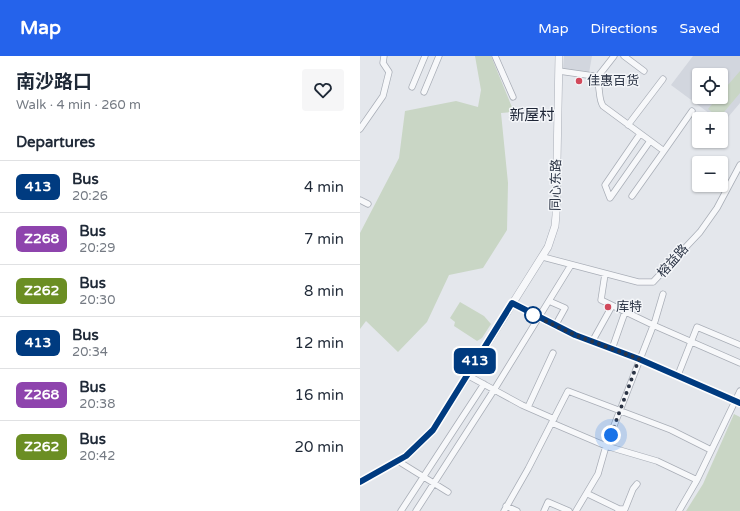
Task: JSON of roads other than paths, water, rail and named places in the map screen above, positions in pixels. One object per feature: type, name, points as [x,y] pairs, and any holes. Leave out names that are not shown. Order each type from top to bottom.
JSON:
[{"type":"street","points":[[360,130],[383,96],[389,72],[383,63],[384,56]]},
{"type":"street","points":[[412,87],[425,56]]},
{"type":"street","points":[[424,92],[440,56]]},
{"type":"street","points":[[495,56],[513,97]]},
{"type":"street","name":"同心东路","points":[[360,482],[398,461],[414,449],[433,430],[443,417],[467,375],[512,303],[543,257],[552,238],[556,215],[559,56]]},
{"type":"street","points":[[596,79],[614,56]]},
{"type":"street","points":[[624,56],[644,71]]},
{"type":"street","points":[[559,71],[591,75],[596,79],[603,106],[664,151]]},
{"type":"street","points":[[628,125],[663,79]]},
{"type":"street","points":[[632,196],[692,111]]},
{"type":"street","points":[[640,134],[605,185],[610,198],[650,141]]},
{"type":"street","name":"榕益路","points":[[543,257],[638,282],[646,283],[656,280],[700,232],[716,208],[740,165]]},
{"type":"street","points":[[360,200],[368,204]]},
{"type":"street","points":[[416,511],[494,390],[571,265]]},
{"type":"street","points":[[605,274],[600,300],[740,363]]},
{"type":"street","points":[[576,511],[588,494],[598,474],[606,446],[653,325],[663,294]]},
{"type":"street","points":[[549,301],[565,308],[556,326]]},
{"type":"street","points":[[512,303],[539,318],[592,342],[612,348],[678,375],[737,402]]},
{"type":"street","points":[[592,342],[612,306]]},
{"type":"street","points":[[612,348],[625,312]]},
{"type":"street","points":[[678,375],[698,327],[740,346]]},
{"type":"street","points":[[528,408],[552,353]]},
{"type":"street","points":[[467,375],[553,421],[606,446],[657,461],[697,480]]},
{"type":"street","points":[[401,511],[484,384]]},
{"type":"street","points":[[517,511],[505,509],[568,391],[620,412],[671,430],[711,450]]},
{"type":"street","points":[[679,511],[697,480],[711,450],[737,402],[740,391]]},
{"type":"street","points":[[398,461],[448,492]]},
{"type":"street","points":[[588,494],[619,510],[625,509],[633,489],[637,484]]},
{"type":"street","points":[[544,511],[548,502],[569,511]]},
{"type":"place","name":"佳惠百货","points":[[579,81]]},
{"type":"place","name":"库特","points":[[608,307]]},
{"type":"district","name":"新屋村","points":[[532,115]]}]
